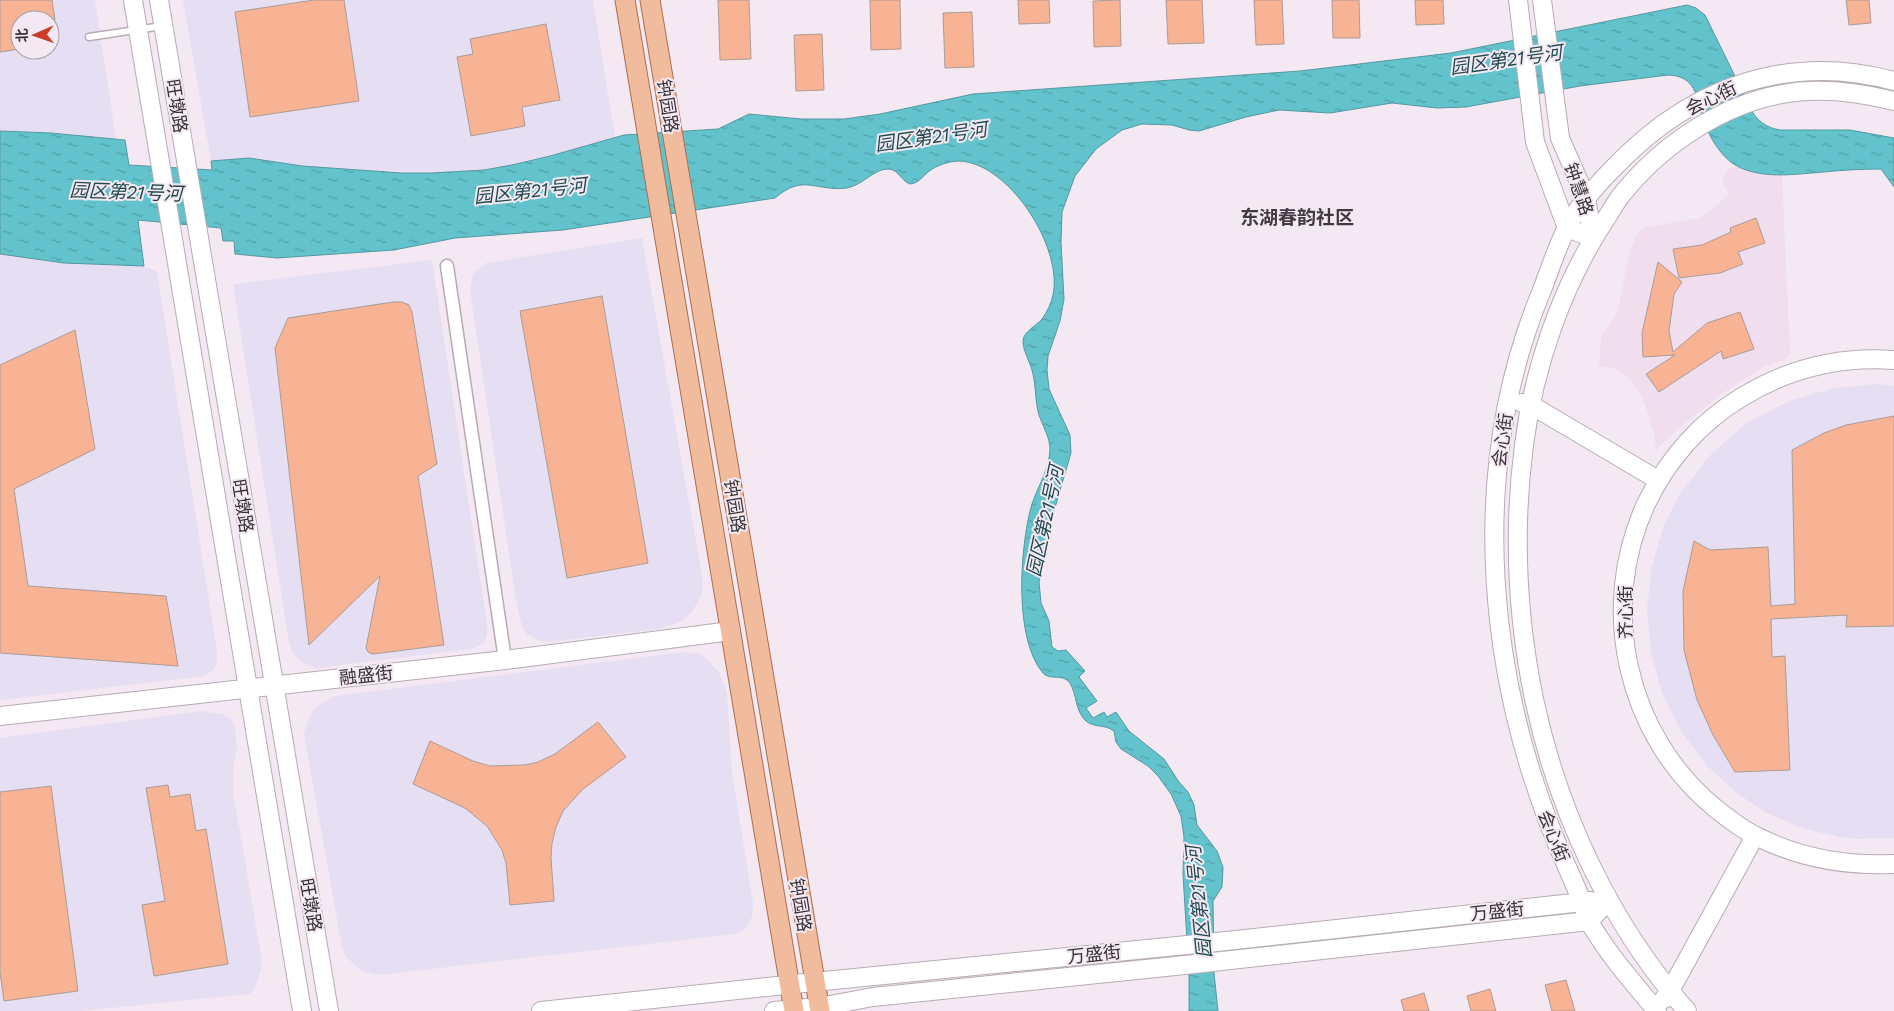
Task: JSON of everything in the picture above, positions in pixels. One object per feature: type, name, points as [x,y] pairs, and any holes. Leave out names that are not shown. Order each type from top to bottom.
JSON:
[{"type":"main road","name":"旺墩路","points":[[133,0],[302,1011]]},
{"type":"main road","name":"旺墩路","points":[[159,0],[329,1011]]},
{"type":"main road","name":"钟园路","points":[[625,0],[794,1010]]},
{"type":"main road","name":"钟园路","points":[[650,0],[819,1009]]},
{"type":"main road","name":"钟慧路","points":[[1518,0],[1535,142],[1567,228],[1593,238]]},
{"type":"main road","name":"钟慧路","points":[[1542,0],[1560,138],[1586,198],[1593,238]]},
{"type":"main road","name":"会心街","points":[[1656,1010],[1627,975],[1588,921],[1582,901],[1560,851],[1532,776],[1511,703],[1498,616],[1494,549],[1500,440],[1508,400],[1532,314],[1567,228],[1586,198],[1657,129],[1696,102],[1742,83],[1784,72],[1822,70],[1878,76],[1894,81]]},
{"type":"main road","name":"会心街","points":[[1687,1011],[1670,992],[1636,945],[1609,900],[1582,844],[1554,771],[1534,700],[1527,660],[1517,550],[1524,444],[1531,405],[1554,323],[1566,292],[1593,238],[1623,193],[1659,156],[1702,125],[1750,102],[1783,94],[1818,91],[1853,93],[1894,101]]},
{"type":"main road","name":"齐心街","points":[[1894,360],[1854,360],[1829,363],[1788,374],[1756,388],[1714,416],[1678,453],[1658,480],[1633,538],[1623,585],[1623,632],[1631,679],[1648,724],[1673,764],[1704,799],[1755,836],[1778,846],[1817,858],[1857,864],[1894,864]]},
{"type":"main road","points":[[1508,400],[1531,405],[1658,480]]},
{"type":"main road","name":"融盛街","points":[[0,716],[504,660],[731,631]]},
{"type":"main road","points":[[1656,1010],[1670,992],[1755,836]]},
{"type":"main road","name":"万盛街","points":[[541,1011],[1217,942],[1582,901],[1609,900]]},
{"type":"main road","points":[[1588,921],[1609,900]]},
{"type":"main road","name":"万盛街","points":[[774,1011],[819,1009],[873,996],[1216,962],[1588,921]]},
{"type":"street","points":[[447,266],[504,660]]},
{"type":"lane","points":[[90,37],[164,25]]},
{"type":"shaded area","points":[[0,0],[95,0],[116,139],[51,133],[0,131]]},
{"type":"shaded area","points":[[183,0],[593,0],[615,138],[512,165],[484,170],[432,173],[302,166],[249,158],[211,161]]},
{"type":"shaded area","points":[[1738,167],[1752,172],[1782,175],[1790,353],[1785,359],[1765,366],[1723,393],[1656,449],[1655,437],[1643,399],[1631,380],[1616,369],[1599,366],[1601,339],[1617,314],[1630,252],[1636,236],[1642,229],[1648,227],[1700,218],[1729,195],[1723,184],[1724,176],[1730,168]]},
{"type":"shaded area","points":[[642,238],[703,581],[702,593],[688,616],[678,623],[658,629],[549,642],[537,640],[527,634],[522,627],[516,601],[470,290],[473,274],[486,263]]},
{"type":"shaded area","points":[[0,254],[64,263],[144,266],[157,272],[217,651],[217,662],[213,670],[204,676],[0,700]]},
{"type":"shaded area","points":[[432,260],[487,624],[487,636],[483,644],[471,649],[316,668],[301,662],[292,652],[288,637],[233,284]]},
{"type":"shaded area","points":[[1879,384],[1894,386],[1894,838],[1858,839],[1805,829],[1767,813],[1738,794],[1706,765],[1681,731],[1662,693],[1651,652],[1647,609],[1652,566],[1664,525],[1680,493],[1713,452],[1748,422],[1789,401],[1834,388]]},
{"type":"shaded area","points":[[685,652],[700,654],[710,662],[719,673],[727,692],[732,773],[753,903],[752,917],[746,928],[736,934],[378,975],[365,972],[355,966],[346,956],[342,947],[304,734],[312,712],[320,704],[334,696]]},
{"type":"shaded area","points":[[201,711],[222,714],[231,719],[235,728],[237,748],[234,763],[233,791],[261,956],[261,970],[255,988],[249,994],[82,1011],[0,1011],[0,738]]},
{"type":"water","name":"园区第21号河","points":[[1687,5],[1696,8],[1705,15],[1758,120],[1780,130],[1850,130],[1894,138],[1894,187],[1881,169],[1771,175],[1741,168],[1722,153],[1712,139],[1690,83],[1677,76],[1668,75],[1580,86],[1466,107],[1437,108],[1392,103],[1330,113],[1279,110],[1246,117],[1199,131],[1172,125],[1142,124],[1122,130],[1096,149],[1075,176],[1062,212],[1061,242],[1064,299],[1060,321],[1048,356],[1047,370],[1049,389],[1070,435],[1071,453],[1054,511],[1039,582],[1041,603],[1049,621],[1052,647],[1058,651],[1066,650],[1085,671],[1079,677],[1097,701],[1086,708],[1093,718],[1104,712],[1107,717],[1116,712],[1129,731],[1164,759],[1188,792],[1194,805],[1197,825],[1217,851],[1223,867],[1222,887],[1213,901],[1214,973],[1218,1011],[1189,1011],[1189,974],[1183,874],[1184,837],[1181,816],[1171,794],[1148,766],[1121,749],[1116,742],[1114,731],[1107,727],[1092,725],[1082,717],[1070,683],[1064,678],[1049,677],[1043,673],[1034,658],[1027,639],[1022,595],[1026,528],[1035,496],[1045,473],[1050,445],[1039,415],[1033,374],[1023,341],[1025,335],[1042,319],[1049,308],[1053,295],[1054,276],[1050,255],[1041,233],[1029,212],[1014,192],[997,177],[979,166],[960,161],[939,165],[918,181],[910,184],[904,181],[895,171],[884,169],[847,188],[836,189],[810,185],[794,186],[775,198],[563,230],[455,238],[394,250],[277,258],[235,254],[234,241],[223,241],[221,228],[138,220],[144,266],[64,263],[0,254],[0,131],[51,133],[125,140],[129,165],[212,170],[211,161],[249,158],[302,166],[402,173],[484,170],[550,156],[624,135],[718,129],[749,114],[801,119],[844,119],[880,114],[973,94],[1300,71],[1451,53]]},
{"type":"building","points":[[0,0],[52,0],[54,10],[10,10],[10,50],[0,52]]},
{"type":"building","points":[[314,0],[344,0],[359,101],[250,117],[235,12]]},
{"type":"building","points":[[718,0],[749,0],[751,59],[720,60]]},
{"type":"building","points":[[870,0],[900,0],[901,49],[871,50]]},
{"type":"building","points":[[1018,0],[1049,0],[1050,23],[1019,24]]},
{"type":"building","points":[[1120,0],[1121,46],[1094,47],[1093,1]]},
{"type":"building","points":[[1166,0],[1202,0],[1204,43],[1168,44]]},
{"type":"building","points":[[1254,0],[1282,0],[1284,44],[1256,45]]},
{"type":"building","points":[[1332,0],[1359,0],[1360,38],[1333,38]]},
{"type":"building","points":[[1415,0],[1443,0],[1444,24],[1416,25]]},
{"type":"building","points":[[1846,0],[1869,0],[1871,23],[1849,25]]},
{"type":"building","points":[[972,12],[974,67],[945,68],[943,13]]},
{"type":"building","points":[[546,24],[560,100],[522,107],[525,126],[471,136],[457,57],[473,54],[470,39]]},
{"type":"building","points":[[822,34],[824,90],[796,91],[794,35]]},
{"type":"building","points":[[1756,218],[1765,243],[1738,252],[1743,264],[1720,273],[1679,278],[1673,249],[1702,245],[1731,232],[1730,228]]},
{"type":"building","points":[[1658,262],[1682,282],[1674,294],[1669,331],[1673,352],[1707,323],[1740,312],[1754,349],[1723,359],[1721,351],[1659,392],[1646,374],[1675,355],[1643,357],[1642,333]]},
{"type":"building","points":[[602,296],[648,563],[567,578],[520,311]]},
{"type":"building","points":[[402,302],[409,305],[412,312],[437,464],[418,476],[444,645],[373,654],[368,652],[366,648],[380,576],[309,645],[275,348],[288,318]]},
{"type":"building","points":[[75,330],[95,449],[14,489],[28,586],[166,596],[178,666],[0,653],[0,365]]},
{"type":"building","points":[[1894,416],[1894,626],[1846,627],[1847,615],[1771,619],[1772,657],[1785,656],[1790,770],[1735,772],[1713,735],[1697,700],[1684,650],[1683,591],[1694,541],[1710,550],[1768,547],[1771,606],[1795,604],[1792,450],[1824,433],[1846,425]]},
{"type":"building","points":[[598,722],[626,757],[583,789],[563,811],[552,843],[551,858],[554,901],[510,905],[506,863],[502,850],[487,826],[465,808],[413,784],[430,741],[473,761],[490,766],[525,765],[538,762],[555,754]]},
{"type":"building","points":[[168,785],[170,797],[190,794],[196,831],[206,829],[228,964],[154,976],[142,905],[165,901],[146,788]]},
{"type":"building","points":[[51,786],[78,991],[4,1001],[0,972],[0,792]]},
{"type":"building","points":[[1566,980],[1575,1011],[1552,1011],[1545,985]]},
{"type":"building","points":[[1490,989],[1496,1011],[1471,1011],[1467,996]]},
{"type":"building","points":[[1424,993],[1429,1011],[1404,1011],[1401,1000]]},
{"type":"district","name":"东湖春韵社区","points":[[1297,217]]}]
